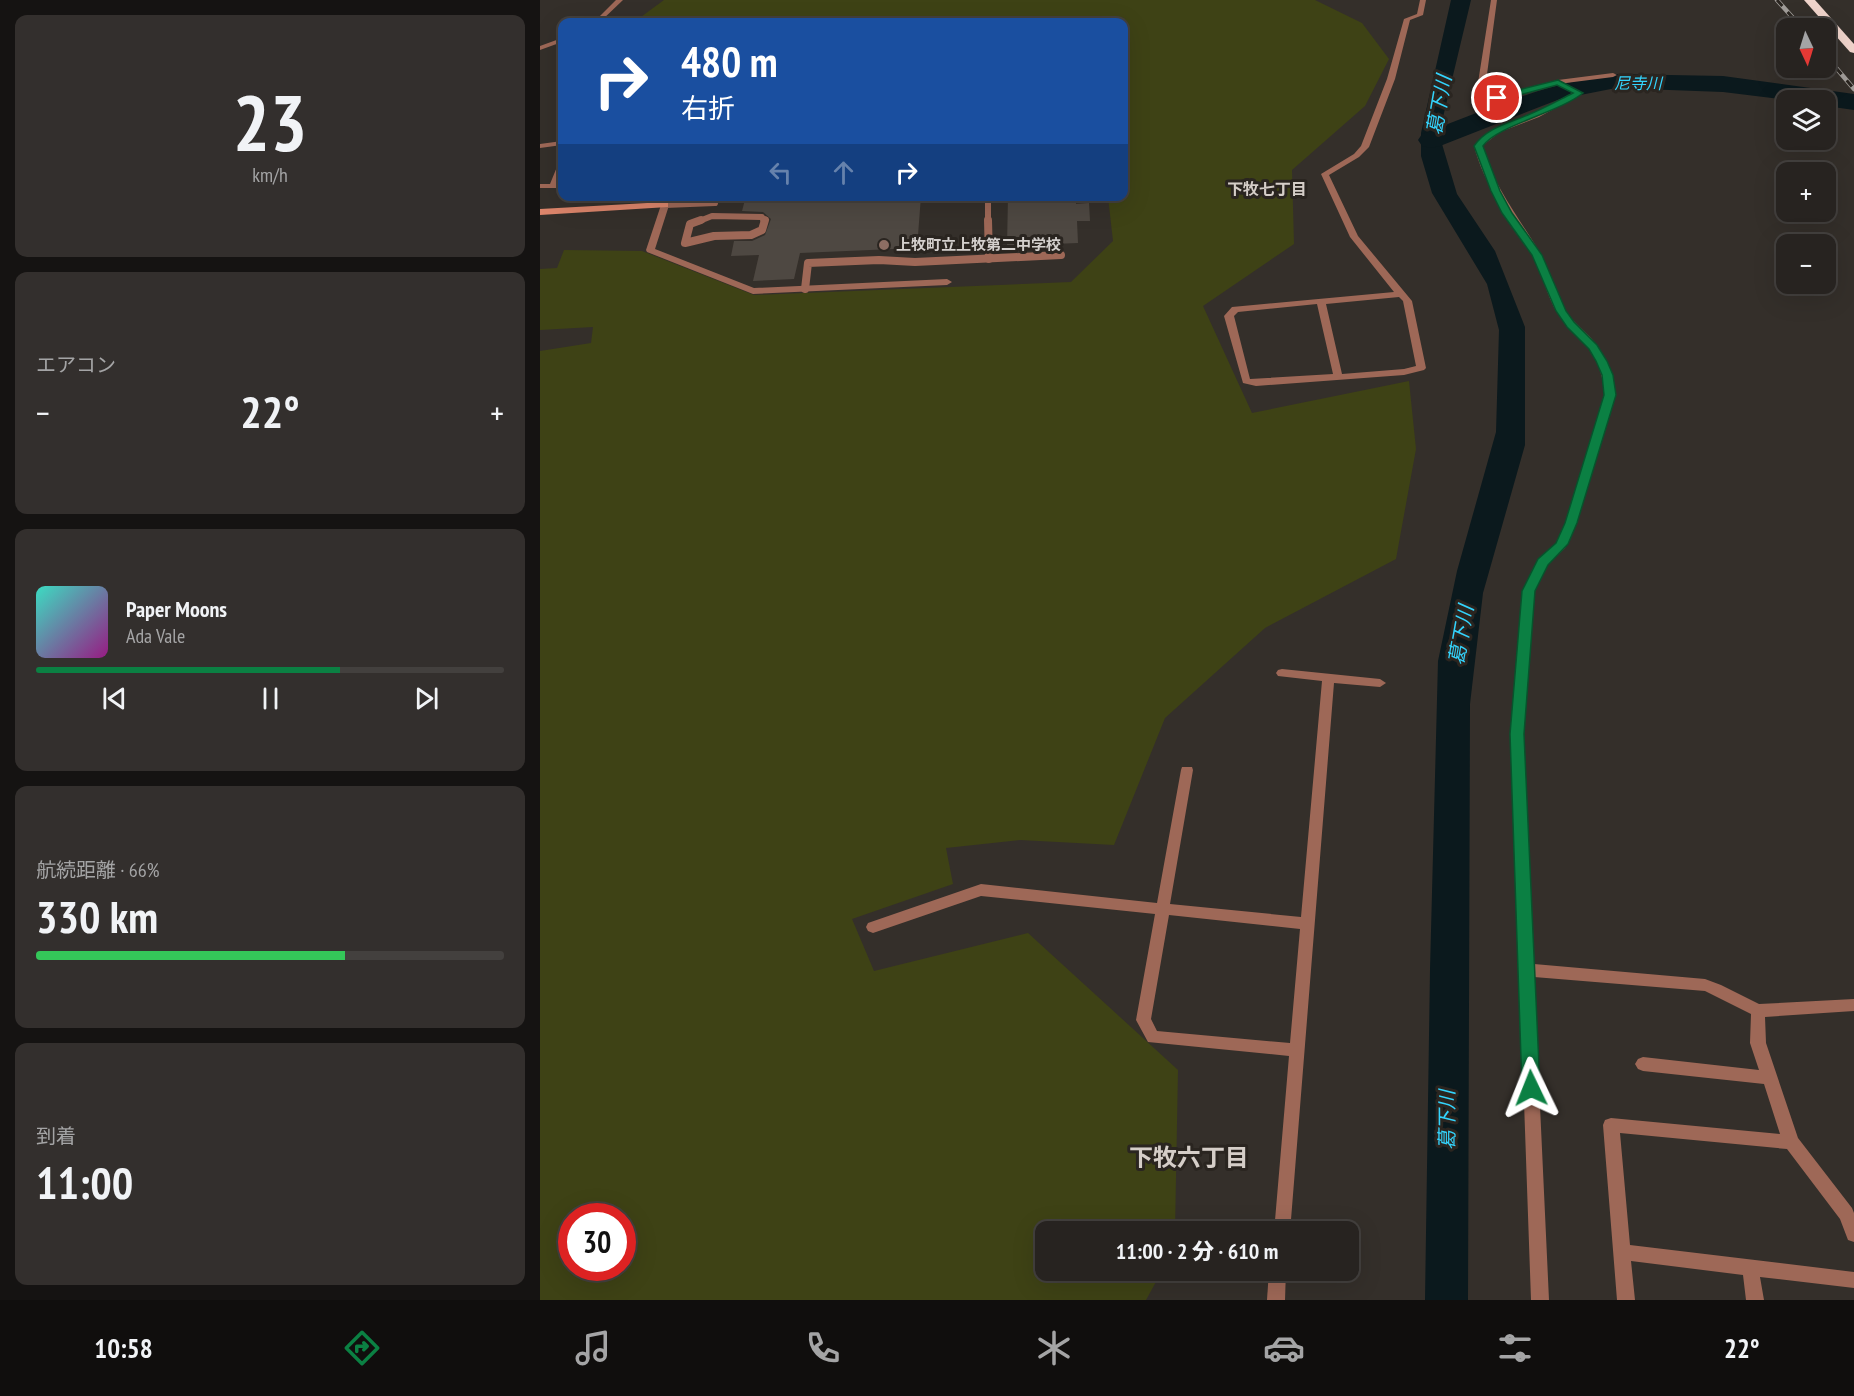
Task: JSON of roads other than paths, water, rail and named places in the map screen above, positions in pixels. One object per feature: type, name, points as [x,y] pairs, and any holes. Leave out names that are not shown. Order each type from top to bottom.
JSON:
[{"type":"highway","points":[[1809,0],[1854,50]]},
{"type":"street","points":[[601,18],[620,0]]},
{"type":"street","points":[[1401,294],[1235,309],[1229,316],[1246,381],[1256,383],[1338,377],[1404,372],[1421,368],[1407,301],[1354,237],[1325,174],[1332,168],[1358,156],[1365,147],[1391,80],[1407,19],[1420,15],[1424,0]]},
{"type":"street","points":[[1494,0],[1481,89],[1484,96],[1497,98],[1558,82],[1613,75]]},
{"type":"street","points":[[542,45],[558,41]]},
{"type":"street","points":[[1540,1300],[1517,734],[1529,591],[1543,562],[1561,544],[1571,523],[1610,395],[1602,361],[1593,347],[1570,324],[1561,311],[1537,255],[1507,213],[1478,146],[1493,132],[1535,116],[1579,93],[1558,82]]},
{"type":"street","points":[[540,146],[558,143]]},
{"type":"street","points":[[540,186],[553,186],[558,174]]},
{"type":"street","points":[[540,212],[666,201],[650,250],[753,291],[947,282]]},
{"type":"street","points":[[1321,301],[1338,377]]},
{"type":"street","points":[[1282,673],[1380,683]]},
{"type":"street","points":[[1283,1221],[1328,678]]},
{"type":"street","points":[[1186,770],[1143,1020],[1153,1036],[1297,1050]]},
{"type":"street","points":[[873,927],[981,890],[1308,924]]},
{"type":"street","points":[[1526,970],[1704,985],[1758,1011],[1854,1005]]},
{"type":"street","points":[[1758,1011],[1758,1043],[1791,1142],[1846,1214],[1854,1234]]},
{"type":"street","points":[[1642,1064],[1768,1078]]},
{"type":"street","points":[[1626,1300],[1611,1125],[1791,1142]]},
{"type":"street","points":[[1621,1252],[1854,1280]]},
{"type":"street","points":[[1750,1267],[1755,1300]]},
{"type":"street","points":[[1276,1300],[1277,1281]]},
{"type":"lane","points":[[666,201],[688,204],[709,201]]},
{"type":"lane","points":[[712,216],[716,201]]},
{"type":"lane","points":[[988,201],[989,259]]},
{"type":"lane","points":[[712,216],[765,219],[762,230],[753,235],[714,236],[698,243],[685,243],[690,224],[712,216]]},
{"type":"lane","points":[[805,289],[808,263],[1061,255]]},
{"type":"water","name":"葛下川","points":[[1451,0],[1471,0],[1439,134],[1457,194],[1495,251],[1525,327],[1525,445],[1483,593],[1470,704],[1468,1300],[1425,1300],[1438,661],[1457,571],[1496,432],[1499,330],[1487,284],[1432,193],[1421,156],[1421,133]]},
{"type":"waterway","name":"尼寺川","points":[[1431,140],[1552,93],[1616,81],[1723,84],[1854,102]]},
{"type":"railway","points":[[1777,0],[1793,18]]},
{"type":"railway","points":[[1836,68],[1854,89]]},
{"type":"place","name":"上牧町立上牧第二中学校","points":[[884,245]]},
{"type":"district","name":"下牧七丁目","points":[[1267,189]]},
{"type":"district","name":"下牧六丁目","points":[[1189,1158]]}]
